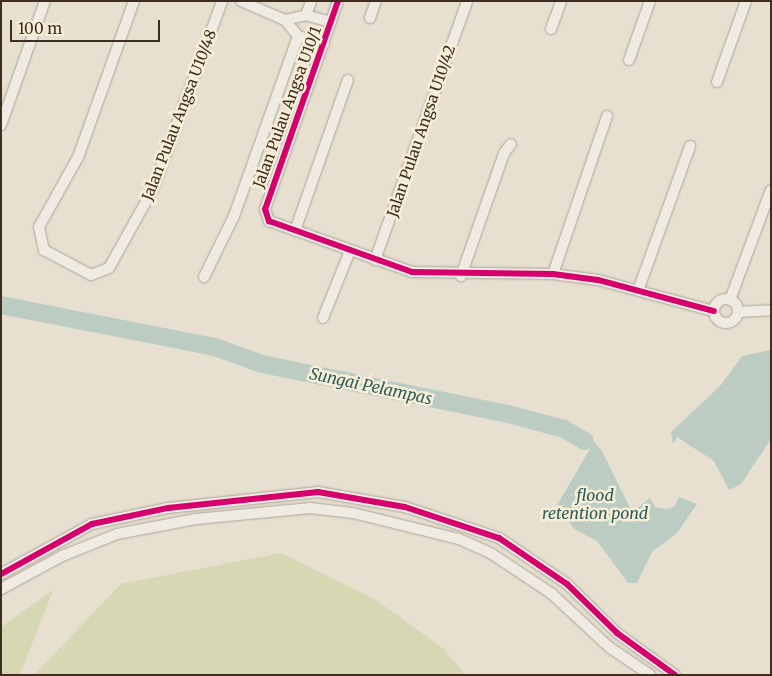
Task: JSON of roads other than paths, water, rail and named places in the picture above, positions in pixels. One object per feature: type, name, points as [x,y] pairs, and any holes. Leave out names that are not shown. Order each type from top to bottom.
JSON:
[{"type":"street","points":[[1,125],[45,1]]},
{"type":"street","name":"Jalan Pulau Angsa U10/48","points":[[134,1],[78,156],[39,227],[44,250],[91,275],[110,268],[153,189],[222,1]]},
{"type":"street","points":[[241,1],[284,20],[301,37],[324,44]]},
{"type":"street","points":[[310,16],[311,1]]},
{"type":"street","name":"Jalan Pulau Angsa U10/1","points":[[295,231],[269,221],[265,208],[338,1]]},
{"type":"street","points":[[370,18],[376,1]]},
{"type":"street","name":"Jalan Pulau Angsa U10/42","points":[[375,260],[467,1]]},
{"type":"street","points":[[551,29],[561,1]]},
{"type":"street","points":[[629,60],[650,1]]},
{"type":"street","points":[[717,82],[746,1]]},
{"type":"street","points":[[284,20],[310,16],[331,22]]},
{"type":"street","points":[[204,277],[234,216],[301,37]]},
{"type":"street","points":[[348,80],[295,231],[412,272],[461,276],[553,274],[639,288],[714,312]]},
{"type":"street","points":[[553,274],[607,116]]},
{"type":"street","points":[[461,276],[504,153],[511,144]]},
{"type":"street","points":[[639,288],[690,146]]},
{"type":"street","points":[[730,300],[771,190]]},
{"type":"street","points":[[323,318],[350,251]]},
{"type":"street","points":[[730,300],[719,301],[714,312],[716,319],[726,324],[738,312],[771,310]]},
{"type":"street","points":[[730,300],[738,312]]},
{"type":"street","points":[[1,574],[92,524],[168,508],[318,492],[404,507],[500,538],[567,584],[617,633],[674,675]]},
{"type":"street","points":[[1,589],[62,556],[118,534],[196,519],[310,508],[354,513],[459,539],[492,554],[552,594],[609,647],[650,675]]},
{"type":"water","points":[[771,350],[771,439],[741,484],[729,490],[714,461],[677,437],[673,444],[671,432],[720,386],[742,356]]},
{"type":"water","name":"flood retention pond","points":[[566,424],[591,438],[602,451],[632,512],[650,498],[655,507],[666,509],[674,507],[679,497],[697,504],[677,533],[652,552],[637,583],[628,583],[597,541],[574,529],[557,505],[590,449],[564,432]]},
{"type":"waterway","name":"Sungai Pelampas","points":[[1,305],[215,347],[262,364],[508,414],[564,429],[585,441]]}]
